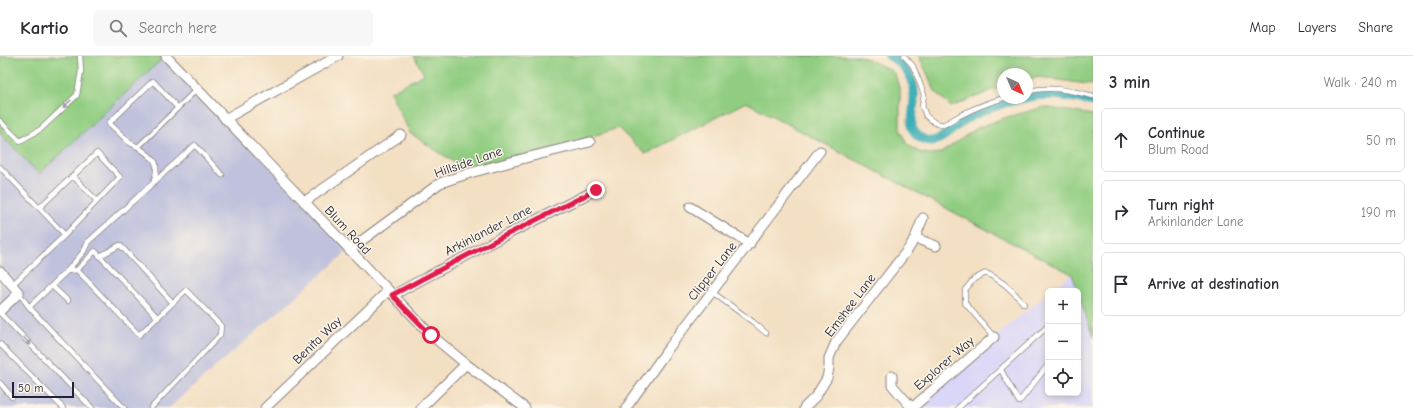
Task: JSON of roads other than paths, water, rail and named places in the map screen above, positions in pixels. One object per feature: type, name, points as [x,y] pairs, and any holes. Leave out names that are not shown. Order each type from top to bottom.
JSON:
[{"type":"street","name":"Blum Road","points":[[166,56],[431,335],[466,364],[525,408]]},
{"type":"street","points":[[225,119],[338,56]]},
{"type":"street","points":[[304,202],[401,135]]},
{"type":"street","name":"Hillside Lane","points":[[349,250],[440,183],[470,173],[590,142]]},
{"type":"street","name":"Clipper Lane","points":[[626,408],[668,349],[820,151]]},
{"type":"street","name":"Arkinlander Lane","points":[[390,293],[596,190]]},
{"type":"street","points":[[690,207],[750,244]]},
{"type":"street","name":"Emshee Lane","points":[[804,408],[816,396],[827,378],[830,368],[829,358],[836,342],[909,248],[915,238],[923,218]]},
{"type":"street","points":[[915,238],[936,246]]},
{"type":"street","points":[[0,271],[19,293],[0,312]]},
{"type":"street","name":"Benita Way","points":[[265,408],[390,293]]},
{"type":"street","name":"Explorer Way","points":[[912,408],[994,337]]},
{"type":"street","points":[[421,408],[466,364]]},
{"type":"street","points":[[892,376],[892,385],[912,408]]},
{"type":"lane","points":[[0,121],[20,141],[41,129],[77,95],[81,72],[80,56]]},
{"type":"lane","points":[[904,56],[913,66],[919,81],[924,95],[922,106],[926,116],[935,123],[943,125],[961,114],[997,100]]},
{"type":"lane","points":[[154,182],[158,169],[156,162],[138,147],[130,143],[109,123],[153,81],[178,108]]},
{"type":"lane","points":[[138,147],[197,89]]},
{"type":"lane","points":[[1033,90],[1065,90],[1093,96]]},
{"type":"lane","points":[[29,307],[67,271],[84,251],[88,242],[195,145],[222,175]]},
{"type":"lane","points":[[12,285],[65,235],[120,177],[97,153],[39,208]]},
{"type":"lane","points":[[0,167],[65,235]]},
{"type":"lane","points":[[73,176],[97,201]]},
{"type":"lane","points":[[100,256],[120,245],[173,303]]},
{"type":"lane","points":[[67,271],[77,270],[95,251],[158,318]]},
{"type":"lane","points":[[77,270],[139,335],[186,290],[221,326],[220,335],[151,408]]},
{"type":"lane","points":[[994,337],[965,303],[965,290],[974,279],[986,273],[1001,280],[1024,304]]},
{"type":"lane","points":[[52,286],[68,301]]},
{"type":"lane","points":[[712,292],[766,333]]},
{"type":"lane","points":[[19,293],[29,307],[124,408]]},
{"type":"lane","points":[[0,312],[92,408]]},
{"type":"lane","points":[[960,407],[1045,329]]},
{"type":"lane","points":[[0,344],[63,408]]},
{"type":"lane","points":[[1001,370],[1019,402],[1045,369]]},
{"type":"lane","points":[[0,383],[12,397]]},
{"type":"waterway","points":[[889,56],[903,66],[910,76],[914,93],[912,128],[920,137],[929,141],[941,138],[968,118],[976,114],[1017,100],[1053,95],[1093,102]]}]
